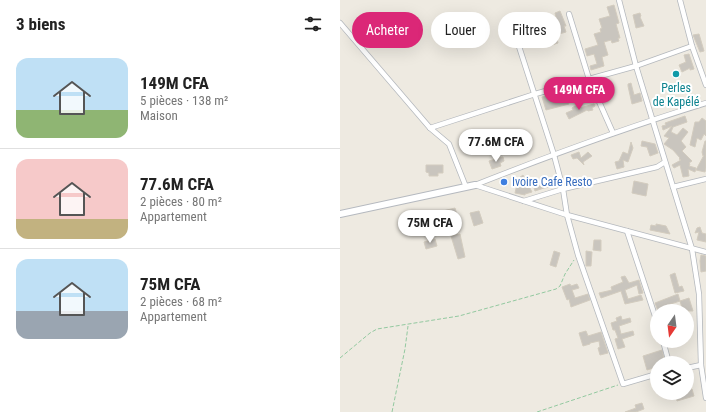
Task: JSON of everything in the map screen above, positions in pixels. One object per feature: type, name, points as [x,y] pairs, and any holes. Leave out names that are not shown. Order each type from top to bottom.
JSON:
[{"type":"street","points":[[619,0],[636,66],[692,248],[699,294],[701,365],[706,398]]},
{"type":"street","points":[[680,0],[692,46],[706,85]]},
{"type":"street","points":[[568,14],[589,79],[614,133]]},
{"type":"street","points":[[340,24],[430,128],[449,144],[466,187]]},
{"type":"street","points":[[430,128],[535,94],[636,66],[692,46]]},
{"type":"street","points":[[520,48],[554,154],[563,189],[567,215],[578,255],[623,384],[650,376]]},
{"type":"street","points":[[340,214],[475,185],[554,154],[653,119],[706,103]]},
{"type":"street","points":[[524,201],[563,189],[657,167],[665,162]]},
{"type":"street","points":[[673,187],[706,180]]},
{"type":"street","points":[[475,185],[567,215],[706,252]]},
{"type":"street","points":[[627,231],[651,304]]},
{"type":"street","points":[[694,366],[701,365]]},
{"type":"path","points":[[340,358],[377,329],[459,316],[556,289],[560,286],[565,274],[578,255]]},
{"type":"path","points":[[392,412],[405,349],[408,325]]},
{"type":"path","points":[[537,412],[623,384]]},
{"type":"building","points":[[614,5],[619,23],[616,24],[620,38],[618,38],[619,41],[612,43],[611,40],[604,42],[608,55],[602,57],[604,66],[591,70],[590,66],[597,64],[594,54],[587,56],[585,49],[598,45],[594,34],[601,32],[600,29],[602,28],[599,19],[610,16],[607,7]]},
{"type":"building","points":[[640,13],[644,26],[636,28],[633,15]]},
{"type":"building","points":[[561,14],[566,26],[564,26],[566,32],[561,34]]},
{"type":"building","points":[[699,34],[704,51],[700,52],[693,35]]},
{"type":"building","points":[[689,54],[694,69],[690,70],[690,68],[682,72],[679,65],[686,62],[684,55]]},
{"type":"building","points":[[631,83],[634,95],[640,93],[642,101],[632,104],[628,86],[628,84]]},
{"type":"building","points":[[564,92],[569,104],[546,110],[542,97]]},
{"type":"building","points":[[594,104],[595,106],[592,108],[593,110],[587,110],[569,119],[566,113],[573,110],[572,108],[575,106],[579,106],[580,108]]},
{"type":"building","points":[[685,116],[687,122],[673,127],[671,132],[677,135],[683,128],[688,132],[681,141],[686,147],[682,151],[692,161],[689,163],[689,166],[696,168],[695,172],[688,169],[689,176],[683,177],[680,165],[674,168],[672,165],[681,160],[679,159],[680,158],[673,150],[664,144],[669,138],[664,136],[672,126],[663,130],[662,126],[666,125],[665,123]]},
{"type":"building","points":[[702,118],[706,121],[706,136],[704,134],[701,140],[697,138],[695,147],[690,145],[695,122],[699,122]]},
{"type":"building","points":[[642,141],[655,144],[658,153],[650,156],[647,147],[641,146]]},
{"type":"building","points":[[705,141],[705,172],[696,170],[704,155],[703,156],[702,152]]},
{"type":"building","points":[[631,142],[633,148],[628,162],[623,160],[624,167],[617,169],[615,162],[619,161],[623,152],[628,154]]},
{"type":"building","points":[[579,152],[581,158],[588,152],[592,156],[583,162],[584,165],[577,158],[573,159],[571,155]]},
{"type":"building","points":[[503,157],[504,161],[500,163],[501,166],[492,169],[489,161]]},
{"type":"building","points":[[426,165],[443,165],[443,173],[438,173],[438,176],[429,176],[429,173],[426,172]]},
{"type":"building","points":[[523,175],[532,192],[525,195],[515,193],[517,184],[515,181]]},
{"type":"building","points":[[549,179],[551,187],[535,191],[534,188],[543,184],[542,181]]},
{"type":"building","points":[[634,181],[648,184],[646,196],[632,193]]},
{"type":"building","points":[[455,208],[458,218],[446,221],[443,211]]},
{"type":"building","points":[[479,211],[483,223],[474,226],[470,213]]},
{"type":"building","points":[[656,224],[666,226],[670,234],[650,230],[651,225],[656,226]]},
{"type":"building","points":[[700,227],[702,233],[706,234],[706,242],[697,240],[699,232],[695,233],[697,228]]},
{"type":"building","points":[[460,234],[465,257],[458,259],[451,236]]},
{"type":"building","points":[[435,239],[437,246],[426,249],[424,242]]},
{"type":"building","points":[[594,240],[601,240],[601,251],[593,250]]},
{"type":"building","points":[[554,251],[560,253],[556,267],[550,265]]},
{"type":"building","points":[[586,251],[592,252],[591,266],[586,266]]},
{"type":"building","points":[[701,255],[706,256],[706,271],[701,272],[700,261]]},
{"type":"building","points":[[675,273],[679,287],[682,286],[684,291],[675,293],[670,275]]},
{"type":"building","points":[[625,276],[629,283],[639,280],[643,293],[639,294],[637,285],[625,290],[628,299],[641,295],[643,300],[625,304],[621,291],[601,298],[599,293],[612,290],[611,287],[623,282],[621,277]]},
{"type":"building","points":[[570,284],[571,286],[577,284],[579,288],[572,290],[575,298],[588,294],[590,300],[571,307],[569,299],[567,300],[562,287]]},
{"type":"building","points":[[678,294],[680,301],[670,304],[655,303]]},
{"type":"building","points":[[689,298],[691,304],[681,304],[680,301]]},
{"type":"building","points":[[621,316],[622,320],[630,318],[631,322],[619,326],[621,334],[633,331],[634,335],[622,339],[625,347],[618,349],[615,339],[618,338],[611,323],[617,321],[616,318]]},
{"type":"building","points":[[586,331],[588,336],[601,332],[608,353],[600,355],[598,348],[600,347],[599,341],[583,346],[579,333]]},
{"type":"building","points":[[662,350],[663,356],[650,356],[650,369],[647,370],[643,356]]},
{"type":"building","points":[[642,403],[644,409],[636,412],[625,412],[636,408],[635,405]]},
{"type":"place","name":"Perles de Kapélé","points":[[676,74]]},
{"type":"place","name":"Ivoire Cafe Resto","points":[[504,182]]}]
